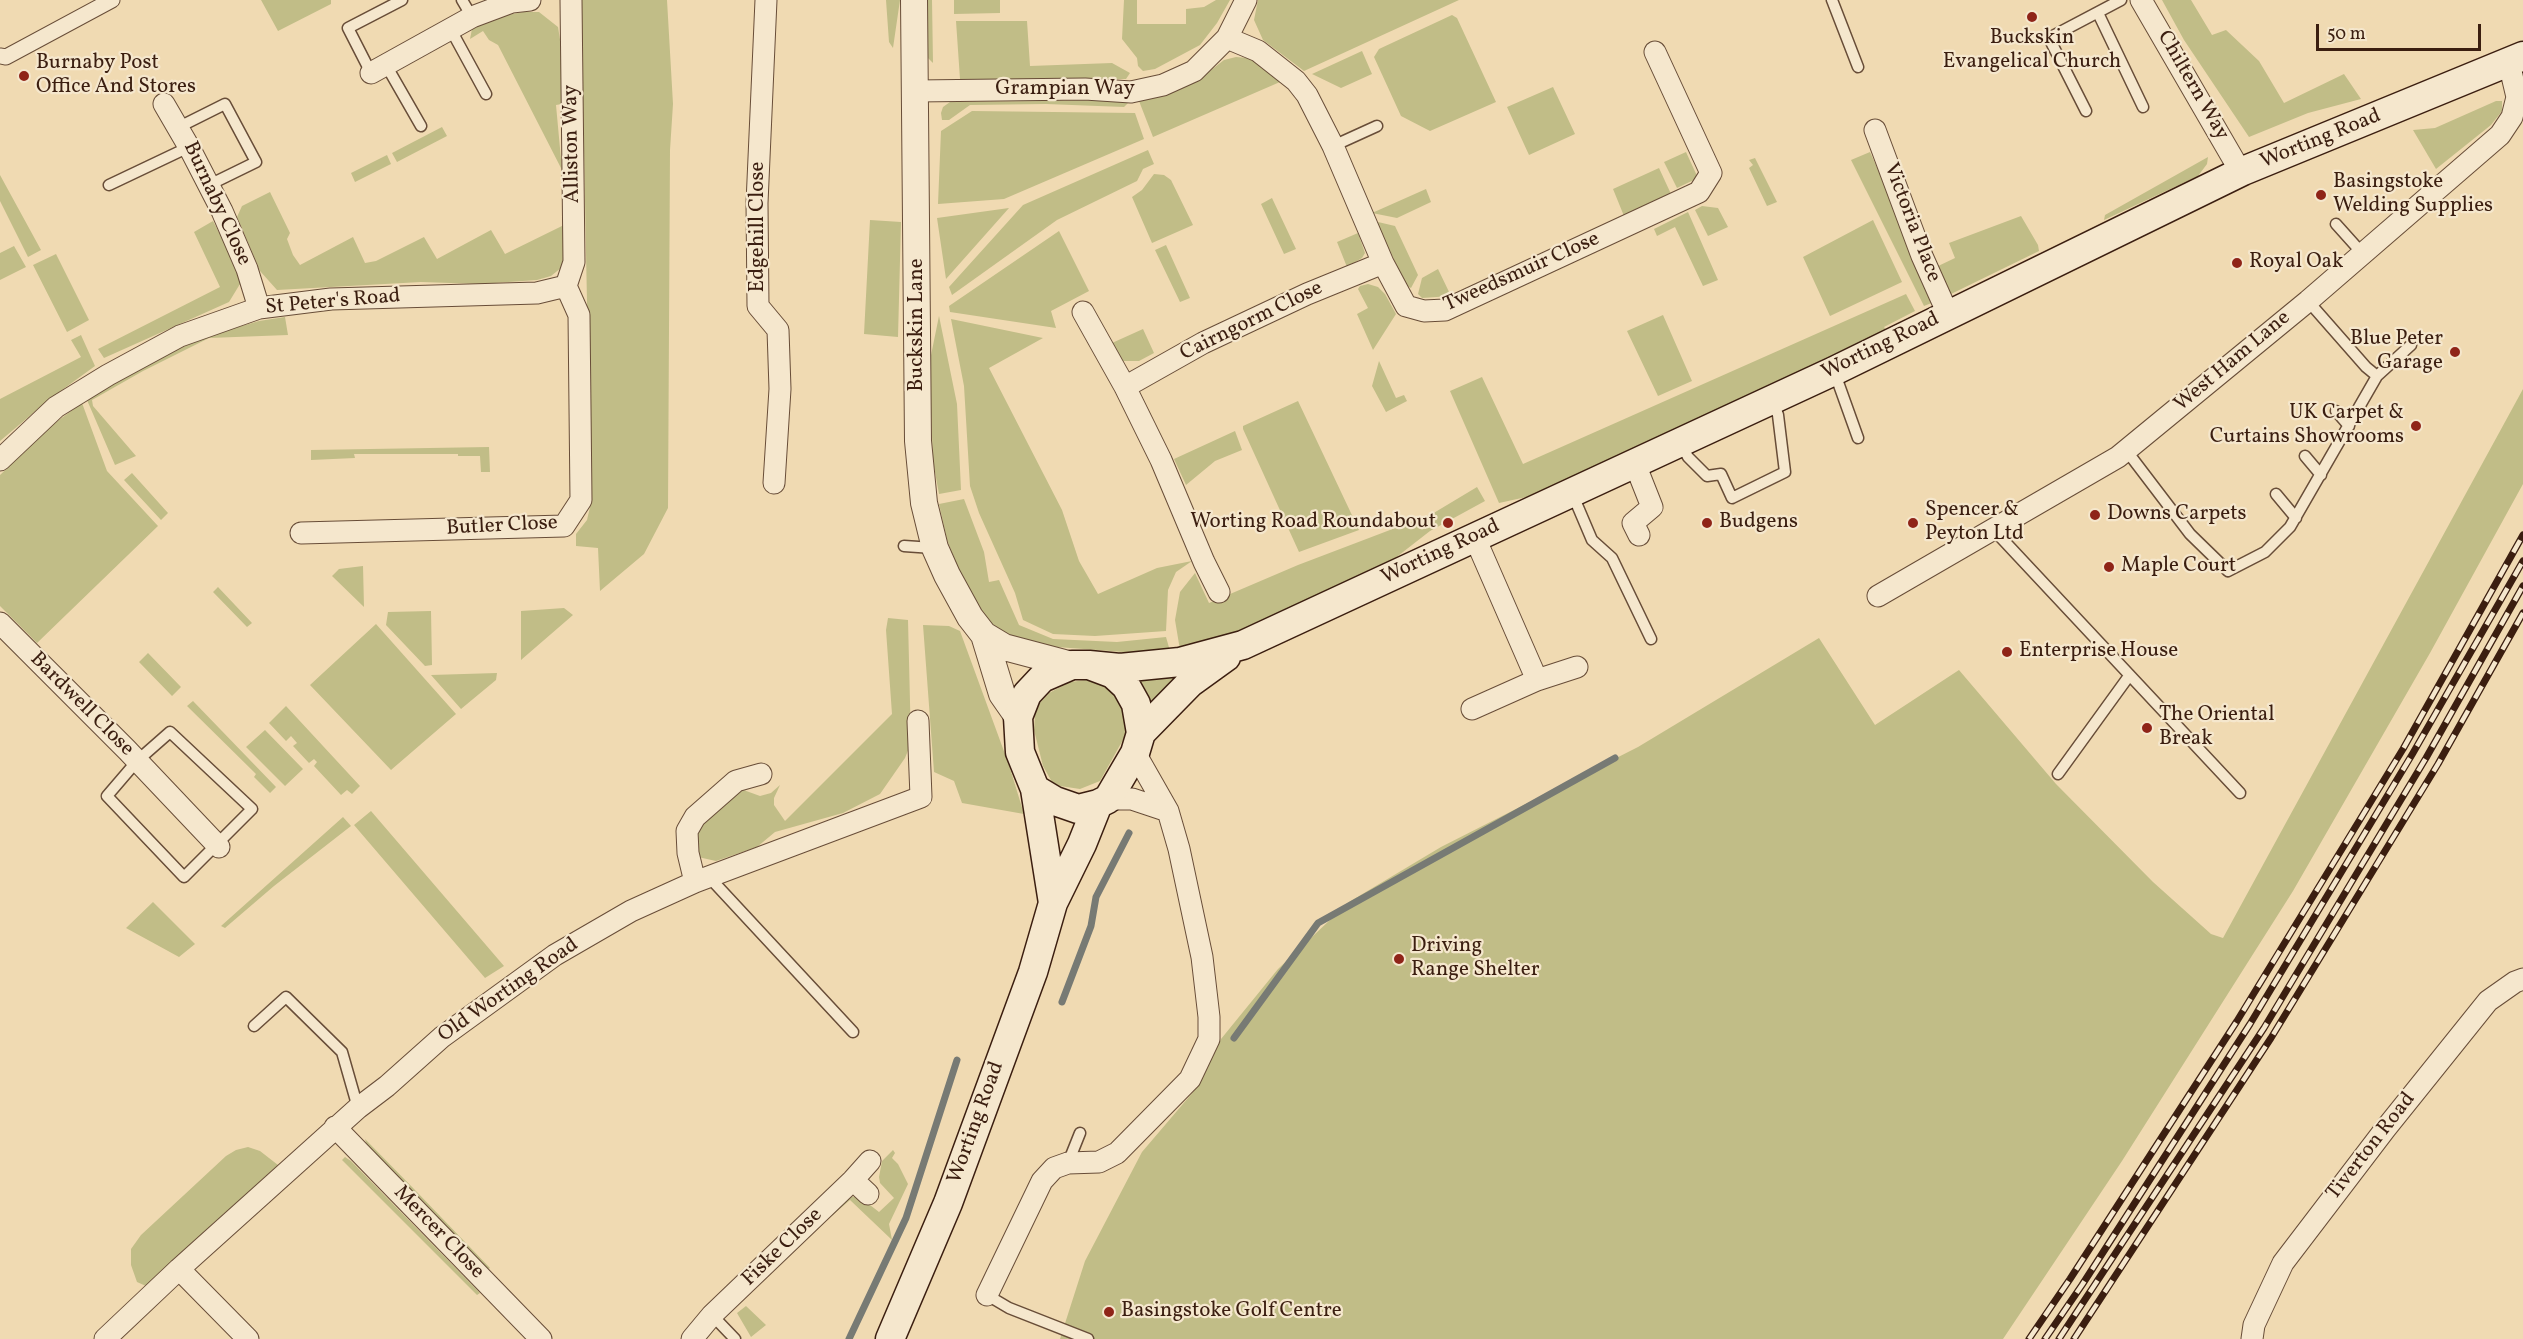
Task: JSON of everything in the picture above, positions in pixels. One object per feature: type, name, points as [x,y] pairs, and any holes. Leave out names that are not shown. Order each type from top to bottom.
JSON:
[{"type":"main road","name":"Worting Road","points":[[1081,665],[1120,668],[1180,662],[1242,645],[1833,371],[2243,171],[2516,60]]},
{"type":"main road","name":"Worting Road","points":[[1138,743],[1190,683],[1242,645]]},
{"type":"main road","points":[[1081,665],[1113,674],[1126,686],[1136,704],[1138,743],[1103,801],[1078,809],[1055,801],[1035,789],[1020,752],[1018,717],[1027,694],[1042,678],[1081,665]]},
{"type":"main road","name":"Worting Road","points":[[1035,789],[1053,903]]},
{"type":"main road","name":"Worting Road","points":[[890,1339],[948,1203],[1033,972],[1053,903],[1103,801]]},
{"type":"street","points":[[0,56],[6,57],[112,0]]},
{"type":"street","points":[[379,69],[450,28],[467,9],[530,0]]},
{"type":"street","name":"Alliston Way","points":[[566,286],[574,262],[571,0]]},
{"type":"street","name":"Edgehill Close","points":[[766,0],[758,203],[758,306],[778,330],[780,389],[774,483]]},
{"type":"street","name":"Buckskin Lane","points":[[914,0],[918,441],[924,503],[935,548],[946,575],[970,617],[984,635],[1002,694],[1018,717]]},
{"type":"street","name":"Grampian Way","points":[[916,91],[1085,89],[1131,92],[1163,85],[1194,71],[1227,38],[1246,0]]},
{"type":"street","name":"Chiltern Way","points":[[2141,0],[2235,162],[2243,171]]},
{"type":"street","name":"Tweedsmuir Close","points":[[1227,38],[1258,51],[1296,81],[1307,95],[1333,146],[1383,263],[1406,306],[1424,311],[1445,310],[1699,192],[1711,173],[1655,52]]},
{"type":"street","name":"West Ham Lane","points":[[1878,596],[1992,528],[2118,458],[2308,300],[2500,135],[2512,117],[2517,97],[2516,60]]},
{"type":"street","name":"Burnaby Close","points":[[164,104],[209,186],[247,269],[259,308]]},
{"type":"street","name":"Victoria Place","points":[[1875,130],[1922,256],[1948,314]]},
{"type":"street","name":"Cairngorm Close","points":[[1125,387],[1203,343],[1307,294],[1383,263]]},
{"type":"street","name":"St Peter's Road","points":[[0,460],[56,407],[108,375],[180,336],[259,308],[331,299],[537,293],[566,286]]},
{"type":"street","name":"Butler Close","points":[[301,533],[564,526],[580,501],[579,315],[566,286]]},
{"type":"street","points":[[1083,312],[1125,387],[1161,460],[1219,592]]},
{"type":"street","points":[[1635,464],[1652,507],[1633,523],[1639,535]]},
{"type":"street","points":[[1475,538],[1537,680]]},
{"type":"street","name":"Bardwell Close","points":[[0,623],[218,846]]},
{"type":"street","name":"Buckskin Lane","points":[[984,635],[1005,647],[1081,665]]},
{"type":"street","points":[[1472,709],[1537,680],[1576,667]]},
{"type":"street","name":"Old Worting Road","points":[[105,1339],[178,1269],[335,1127],[387,1086],[442,1037],[555,955],[631,911],[702,879],[921,796],[918,721]]},
{"type":"street","points":[[987,1295],[1042,1181],[1054,1168],[1068,1163],[1099,1162],[1124,1147],[1191,1079],[1209,1039],[1209,1017],[1200,946],[1168,811],[1138,743]]},
{"type":"street","points":[[702,879],[688,853],[687,831],[695,816],[736,781],[761,774]]},
{"type":"street","points":[[1103,801],[1132,799],[1168,811]]},
{"type":"street","name":"Tiverton Road","points":[[2252,1339],[2254,1325],[2283,1263],[2386,1128],[2488,1001],[2523,979]]},
{"type":"street","name":"Mercer Close","points":[[335,1127],[541,1339]]},
{"type":"street","name":"Fiske Close","points":[[692,1339],[712,1316],[860,1187],[870,1161]]},
{"type":"street","points":[[178,1269],[248,1339]]},
{"type":"lane","points":[[402,0],[348,28],[421,126]]},
{"type":"lane","points":[[1832,0],[1858,67]]},
{"type":"lane","points":[[2086,111],[2049,38],[2121,0]]},
{"type":"lane","points":[[2098,13],[2143,107]]},
{"type":"lane","points":[[450,28],[486,94]]},
{"type":"lane","points":[[179,128],[225,104],[256,162],[209,186]]},
{"type":"lane","points":[[1333,146],[1377,126]]},
{"type":"lane","points":[[109,185],[189,147]]},
{"type":"lane","points":[[2336,224],[2362,253]]},
{"type":"lane","points":[[2308,300],[2366,367],[2377,376]]},
{"type":"lane","points":[[2126,450],[2190,534],[2228,571],[2265,552],[2290,526],[2377,376],[2411,345]]},
{"type":"lane","points":[[1833,371],[1858,438]]},
{"type":"lane","points":[[1680,443],[1688,458],[1707,476],[1721,474],[1732,498],[1785,472],[1778,415],[1772,399]]},
{"type":"lane","points":[[2336,411],[2349,426]]},
{"type":"lane","points":[[2305,456],[2321,475]]},
{"type":"lane","points":[[1572,493],[1592,540],[1612,558],[1651,639]]},
{"type":"lane","points":[[2276,494],[2296,518]]},
{"type":"lane","points":[[1992,528],[2240,793]]},
{"type":"lane","points":[[904,546],[935,548]]},
{"type":"lane","points":[[2058,774],[2129,676]]},
{"type":"lane","name":"Bardwell Close","points":[[170,732],[252,809],[218,846],[184,877],[107,796],[137,761],[170,732]]},
{"type":"lane","points":[[702,879],[853,1032]]},
{"type":"lane","points":[[254,1026],[286,997],[342,1052],[358,1108]]},
{"type":"lane","points":[[1068,1163],[1080,1133]]},
{"type":"lane","points":[[987,1295],[1009,1308],[1088,1339]]},
{"type":"lane","points":[[712,1316],[735,1339]]},
{"type":"shaded area","points":[[261,0],[331,0],[331,4],[278,31]]},
{"type":"shaded area","points":[[581,0],[667,0],[673,104],[670,150],[668,508],[644,554],[600,591],[598,548],[576,546],[576,534],[587,520],[591,503]]},
{"type":"shaded area","points":[[886,0],[900,0],[893,48],[889,42]]},
{"type":"shaded area","points":[[925,0],[932,0],[933,63],[928,58]]},
{"type":"shaded area","points":[[954,0],[1000,0],[1000,13],[954,14]]},
{"type":"shaded area","points":[[1124,0],[1137,0],[1137,24],[1186,24],[1186,9],[1204,7],[1216,0],[1230,0],[1217,23],[1200,45],[1155,69],[1143,71],[1138,66],[1137,58],[1122,39]]},
{"type":"shaded area","points":[[1258,0],[1459,0],[1304,71],[1263,40],[1254,20]]},
{"type":"shaded area","points":[[2162,0],[2191,0],[2212,35],[2226,30],[2259,61],[2284,103],[2344,74],[2361,99],[2308,113],[2249,137],[2184,40]]},
{"type":"shaded area","points":[[523,12],[539,12],[558,27],[562,52],[562,104],[556,105],[562,170],[498,45],[489,40],[483,31],[470,39],[472,29],[497,17]]},
{"type":"shaded area","points":[[1452,15],[1457,18],[1496,102],[1430,131],[1401,116],[1374,57],[1379,49]]},
{"type":"shaded area","points":[[956,21],[1027,21],[1030,66],[1112,63],[1130,73],[1126,79],[960,79]]},
{"type":"shaded area","points":[[1362,51],[1372,74],[1341,88],[1312,74]]},
{"type":"shaded area","points":[[1236,57],[1248,58],[1262,65],[1280,82],[1153,137],[1139,101],[1164,96],[1206,74],[1224,60]]},
{"type":"shaded area","points":[[1553,87],[1575,134],[1529,155],[1507,107]]},
{"type":"shaded area","points":[[1131,100],[1124,107],[1046,104],[970,105],[949,120],[942,120],[941,113],[943,107],[950,102]]},
{"type":"shaded area","points":[[2496,101],[2502,101],[2502,111],[2491,125],[2436,169],[2413,130],[2435,128]]},
{"type":"shaded area","points":[[972,111],[1135,113],[1144,139],[1004,199],[938,204],[941,131]]},
{"type":"shaded area","points":[[442,127],[447,136],[397,162],[392,153]]},
{"type":"shaded area","points":[[1148,150],[1154,164],[1143,169],[1137,181],[1057,220],[952,295],[949,287],[1023,205]]},
{"type":"shaded area","points":[[1686,152],[1698,178],[1677,188],[1664,162]]},
{"type":"shaded area","points":[[1870,152],[1914,249],[1934,302],[1924,306],[1851,160]]},
{"type":"shaded area","points":[[387,155],[391,164],[355,182],[351,173]]},
{"type":"shaded area","points":[[2208,157],[2207,164],[2198,176],[2104,220],[2105,215]]},
{"type":"shaded area","points":[[1755,158],[1777,202],[1767,206],[1749,168],[1753,165],[1749,160]]},
{"type":"shaded area","points":[[1659,168],[1671,194],[1624,216],[1613,189]]},
{"type":"shaded area","points":[[1154,174],[1164,175],[1171,180],[1193,225],[1152,243],[1132,197],[1142,190]]},
{"type":"shaded area","points":[[0,175],[41,250],[28,257],[0,201]]},
{"type":"shaded area","points":[[1426,189],[1431,202],[1397,218],[1372,213]]},
{"type":"shaded area","points":[[270,192],[290,233],[287,239],[300,265],[353,237],[365,263],[376,261],[424,237],[437,259],[491,230],[505,254],[564,225],[567,248],[561,268],[551,276],[537,280],[480,284],[421,282],[277,290],[260,271],[237,217],[242,206]]},
{"type":"shaded area","points":[[1272,198],[1296,249],[1284,254],[1261,204]]},
{"type":"shaded area","points":[[1702,206],[1718,208],[1728,227],[1708,236],[1695,210]]},
{"type":"shaded area","points":[[1009,208],[946,279],[937,218]]},
{"type":"shaded area","points":[[1688,212],[1718,280],[1703,286],[1675,227],[1657,236],[1654,229]]},
{"type":"shaded area","points":[[2021,216],[2038,245],[2039,251],[1949,295],[1934,268],[1955,258],[1949,243]]},
{"type":"shaded area","points":[[870,220],[901,222],[898,337],[864,334]]},
{"type":"shaded area","points":[[1873,220],[1902,282],[1830,316],[1803,257]]},
{"type":"shaded area","points":[[213,221],[240,273],[240,284],[229,302],[104,358],[98,349],[220,287],[194,232]]},
{"type":"shaded area","points":[[1378,222],[1395,226],[1418,275],[1411,288],[1407,286]]},
{"type":"shaded area","points":[[1059,231],[1089,291],[1051,311],[1056,328],[950,312],[949,306]]},
{"type":"shaded area","points":[[1358,233],[1365,253],[1362,258],[1347,267],[1337,242]]},
{"type":"shaded area","points":[[1166,245],[1190,298],[1180,302],[1155,250]]},
{"type":"shaded area","points":[[14,246],[26,267],[0,280],[0,253]]},
{"type":"shaded area","points":[[56,254],[89,320],[67,332],[33,265]]},
{"type":"shaded area","points":[[1438,269],[1451,296],[1422,298],[1418,294],[1422,278]]},
{"type":"shaded area","points":[[1368,284],[1378,287],[1385,294],[1396,314],[1373,350],[1357,314],[1368,308],[1358,289]]},
{"type":"shaded area","points":[[1906,294],[1915,311],[1884,327],[1887,331],[1540,494],[1499,503],[1450,391],[1482,377],[1523,464]]},
{"type":"shaded area","points":[[1663,315],[1692,381],[1658,396],[1627,331]]},
{"type":"shaded area","points":[[939,316],[957,404],[961,490],[939,494],[933,461],[929,365]]},
{"type":"shaded area","points":[[285,317],[288,335],[209,338],[92,400],[93,406],[136,456],[115,465],[87,400],[150,362],[207,336],[259,321]]},
{"type":"shaded area","points":[[951,319],[1043,338],[989,368],[1062,510],[1079,561],[1098,594],[1157,568],[1192,561],[1176,572],[1168,590],[1166,631],[1095,636],[1053,634],[1023,620],[1015,593],[979,513],[970,486],[964,386]]},
{"type":"shaded area","points":[[1143,329],[1154,353],[1139,361],[1123,361],[1112,343]]},
{"type":"shaded area","points":[[81,335],[95,366],[51,398],[0,441],[0,399],[81,357],[71,340]]},
{"type":"shaded area","points":[[1379,361],[1396,398],[1404,395],[1407,401],[1386,412],[1372,386]]},
{"type":"shaded area","points":[[2523,389],[2523,484],[2430,653],[2293,891],[2122,1161],[2003,1339],[1060,1339],[1085,1261],[1142,1152],[1194,1091],[1221,1039],[1278,969],[1349,902],[1441,847],[1638,747],[1819,638],[1875,725],[1959,670],[2056,784],[2153,882],[2211,934],[2223,938]]},
{"type":"shaded area","points":[[1298,401],[1359,530],[1299,552],[1243,429],[1243,426]]},
{"type":"shaded area","points":[[82,403],[107,471],[158,526],[37,643],[0,606],[0,475],[52,425]]},
{"type":"shaded area","points":[[1235,431],[1242,450],[1215,461],[1186,485],[1174,459]]},
{"type":"shaded area","points":[[489,447],[490,472],[481,472],[480,456],[458,456],[458,454],[354,454],[355,458],[311,460],[311,450]]},
{"type":"shaded area","points":[[132,473],[168,513],[161,520],[124,480]]},
{"type":"shaded area","points":[[1477,487],[1485,501],[1430,531],[1394,559],[1223,639],[1180,650],[1175,620],[1180,592],[1195,573],[1209,603],[1298,565],[1432,514]]},
{"type":"shaded area","points":[[964,499],[984,552],[989,582],[999,580],[1019,625],[1053,639],[1117,642],[1166,637],[1170,651],[1137,653],[1044,646],[1007,635],[996,628],[982,615],[964,582],[947,540],[939,504]]},
{"type":"shaded area","points":[[363,566],[364,607],[332,576],[339,569]]},
{"type":"shaded area","points":[[218,587],[252,623],[247,627],[213,592]]},
{"type":"shaded area","points":[[564,608],[573,615],[521,660],[521,611]]},
{"type":"shaded area","points":[[431,611],[432,665],[425,666],[386,625],[388,612]]},
{"type":"shaded area","points":[[888,618],[908,620],[911,743],[905,758],[880,794],[843,813],[775,832],[757,847],[716,861],[698,857],[695,850],[700,821],[738,788],[760,796],[771,793],[780,785],[774,798],[774,805],[785,821],[892,714],[886,630]]},
{"type":"shaded area","points":[[376,624],[456,714],[391,770],[310,685]]},
{"type":"shaded area","points":[[923,625],[949,626],[960,631],[1009,765],[1024,814],[962,803],[954,781],[934,772]]},
{"type":"shaded area","points":[[148,653],[181,687],[172,696],[139,662]]},
{"type":"shaded area","points":[[1136,672],[1174,676],[1177,679],[1154,705]]},
{"type":"shaded area","points":[[497,673],[496,680],[461,709],[431,675]]},
{"type":"shaded area","points":[[1086,680],[1103,684],[1125,707],[1127,724],[1124,738],[1100,781],[1080,789],[1060,786],[1052,782],[1043,766],[1034,730],[1035,715],[1040,703],[1049,693],[1070,682]]},
{"type":"shaded area","points":[[193,701],[276,787],[270,793],[254,777],[256,774],[187,706]]},
{"type":"shaded area","points":[[286,706],[360,786],[352,794],[347,790],[341,795],[314,766],[317,762],[314,759],[309,763],[293,746],[297,743],[291,736],[286,741],[269,723]]},
{"type":"shaded area","points":[[265,730],[303,769],[285,786],[246,747]]},
{"type":"shaded area","points":[[371,811],[504,966],[485,978],[354,825]]},
{"type":"shaded area","points":[[343,817],[351,826],[274,886],[225,928],[221,926]]},
{"type":"shaded area","points":[[153,902],[195,944],[179,957],[126,928]]},
{"type":"shaded area","points":[[365,1139],[490,1268],[488,1269],[368,1149]]},
{"type":"shaded area","points":[[248,1147],[260,1151],[278,1165],[146,1286],[137,1282],[131,1265],[131,1249],[141,1235],[226,1156]]},
{"type":"shaded area","points":[[893,1150],[895,1153],[892,1158],[898,1164],[908,1184],[889,1224],[892,1240],[850,1200],[827,1220],[824,1216],[849,1196],[861,1198],[879,1212],[894,1198],[880,1183],[879,1177],[882,1161]]},
{"type":"shaded area","points":[[345,1157],[480,1293],[477,1295],[342,1160]]},
{"type":"shaded area","points":[[746,1306],[766,1325],[751,1337],[737,1313]]},
{"type":"waterway","points":[[1234,1038],[1318,923],[1615,758]]},
{"type":"waterway","points":[[1062,1002],[1091,926],[1096,897],[1129,833]]},
{"type":"waterway","points":[[849,1339],[906,1218],[957,1060]]},
{"type":"railway","points":[[2029,1339],[2237,1021],[2403,749],[2523,535]]},
{"type":"railway","points":[[2045,1339],[2250,1024],[2413,753],[2523,561]]},
{"type":"railway","points":[[2059,1339],[2264,1028],[2426,758],[2523,586]]},
{"type":"railway","points":[[2074,1339],[2271,1038],[2438,764],[2523,613]]},
{"type":"place","name":"Buckskin Evangelical Church","points":[[2032,17]]},
{"type":"place","name":"Burnaby Post Office And Stores","points":[[24,76]]},
{"type":"place","name":"Basingstoke Welding Supplies","points":[[2321,195]]},
{"type":"place","name":"Royal Oak","points":[[2237,263]]},
{"type":"place","name":"Blue Peter Garage","points":[[2455,352]]},
{"type":"place","name":"UK Carpet & Curtains Showrooms","points":[[2416,426]]},
{"type":"place","name":"Downs Carpets","points":[[2095,515]]},
{"type":"place","name":"Worting Road Roundabout","points":[[1448,523]]},
{"type":"place","name":"Budgens","points":[[1707,523]]},
{"type":"place","name":"Spencer & Peyton Ltd","points":[[1913,523]]},
{"type":"place","name":"Maple Court","points":[[2109,567]]},
{"type":"place","name":"Enterprise House","points":[[2007,652]]},
{"type":"place","name":"The Oriental Break","points":[[2147,728]]},
{"type":"place","name":"Driving Range Shelter","points":[[1399,959]]},
{"type":"place","name":"Basingstoke Golf Centre","points":[[1109,1312]]}]
